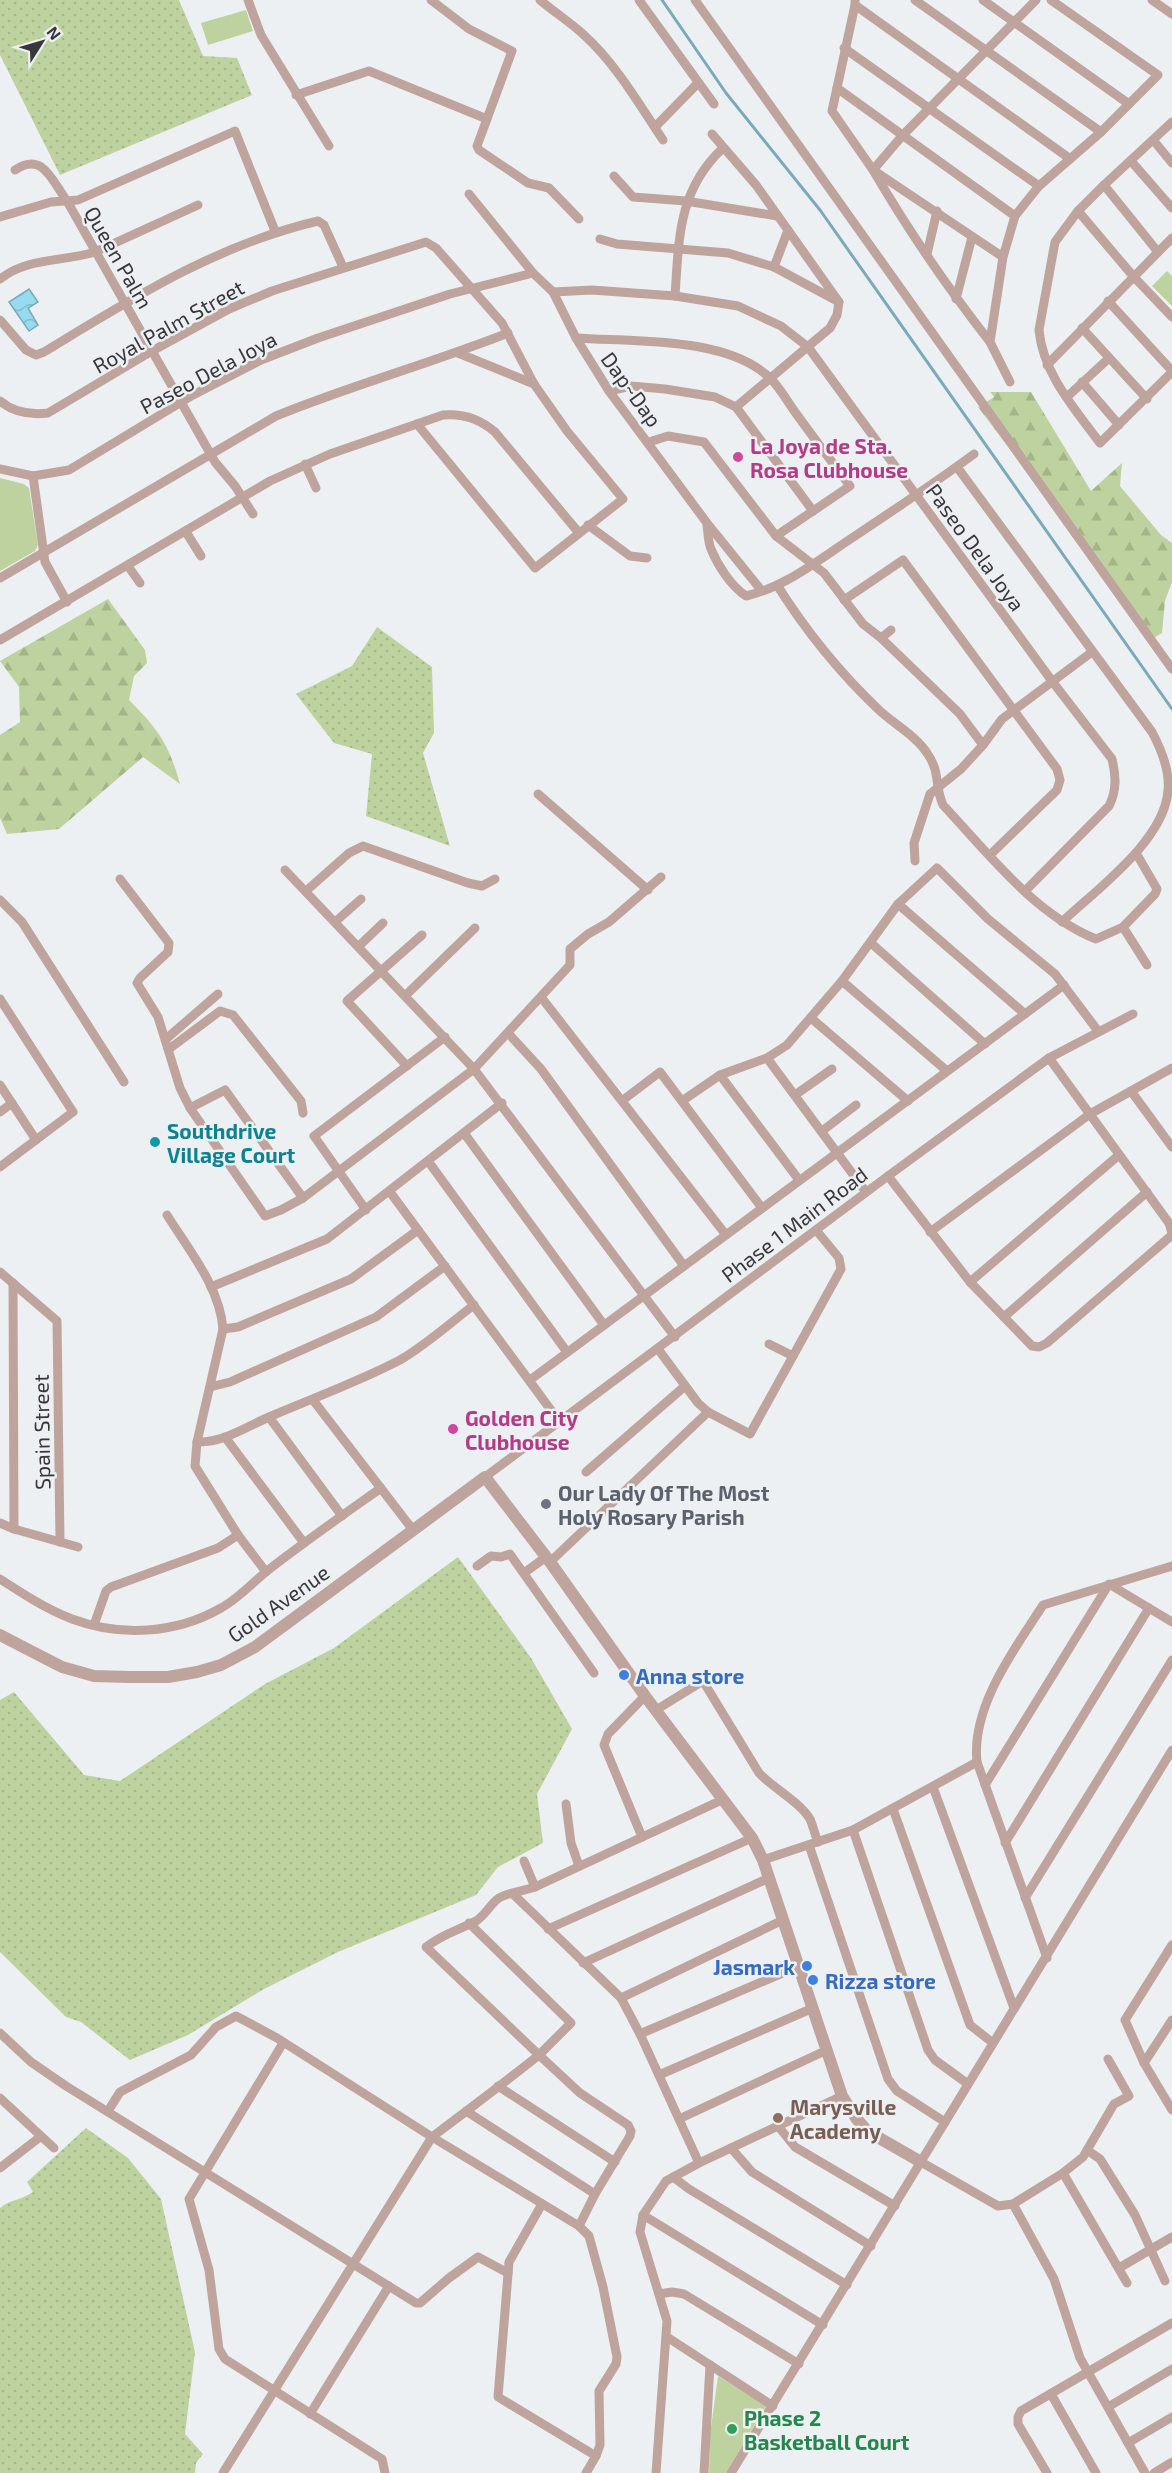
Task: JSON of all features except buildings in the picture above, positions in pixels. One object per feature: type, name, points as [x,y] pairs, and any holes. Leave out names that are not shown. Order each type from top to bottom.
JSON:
[{"type":"street","points":[[248,0],[261,35],[329,146]]},
{"type":"street","points":[[431,0],[470,29],[512,51],[477,146],[483,155],[528,183],[549,188],[579,219]]},
{"type":"street","points":[[540,0],[597,48],[623,80],[663,140]]},
{"type":"street","points":[[639,0],[714,104]]},
{"type":"street","points":[[695,0],[1172,669]]},
{"type":"street","points":[[915,0],[1101,132]]},
{"type":"street","points":[[982,0],[1129,104]]},
{"type":"street","points":[[873,170],[902,136],[1036,0]]},
{"type":"street","points":[[990,342],[1003,257],[1015,216],[1039,186],[1101,132],[1158,75],[1051,0]]},
{"type":"street","points":[[1152,0],[1172,14]]},
{"type":"street","points":[[1010,382],[990,342],[956,298],[904,222],[873,170],[832,111],[855,3],[1070,158]]},
{"type":"street","points":[[844,48],[1039,186]]},
{"type":"street","points":[[297,95],[369,71],[487,119]]},
{"type":"street","points":[[655,128],[698,83]]},
{"type":"street","points":[[837,88],[1015,216]]},
{"type":"street","points":[[1108,301],[1172,371],[1147,399],[1100,443],[1047,365],[1040,344],[1039,330],[1055,242],[1078,212],[1104,185],[1172,122]]},
{"type":"street","points":[[0,217],[51,202],[78,201],[236,131],[275,231]]},
{"type":"street","points":[[712,134],[744,171],[838,302],[837,315],[830,328],[736,407]]},
{"type":"street","points":[[1154,141],[1172,163]]},
{"type":"street","points":[[675,296],[678,248],[686,201],[709,161],[723,148]]},
{"type":"street","points":[[1131,161],[1172,208]]},
{"type":"street","name":"Queen Palm","points":[[15,170],[24,164],[33,163],[42,166],[67,201],[210,453],[253,514]]},
{"type":"street","points":[[873,170],[1003,257]]},
{"type":"street","points":[[614,176],[633,197],[686,201],[777,216]]},
{"type":"street","points":[[1104,185],[1158,252]]},
{"type":"street","name":"Dap~Dap","points":[[469,194],[533,273],[553,292],[576,338],[609,391],[707,523],[761,590]]},
{"type":"street","points":[[0,279],[18,267],[47,260],[80,257],[95,252],[198,205]]},
{"type":"street","points":[[927,254],[937,211]]},
{"type":"street","points":[[1078,212],[1172,317]]},
{"type":"street","points":[[0,320],[26,350],[36,355],[45,352],[124,303],[203,260],[275,231],[318,221],[324,225],[344,267]]},
{"type":"street","points":[[774,267],[788,230]]},
{"type":"street","points":[[956,298],[972,237]]},
{"type":"street","points":[[1047,365],[1172,238]]},
{"type":"street","points":[[600,239],[617,244],[728,253],[774,267],[838,302]]},
{"type":"street","name":"Royal Palm Street","points":[[0,401],[6,406],[21,411],[37,414],[48,413],[152,351],[229,309],[272,291],[426,242],[436,248],[472,288]]},
{"type":"street","name":"Paseo Dela Joya","points":[[0,469],[33,476],[69,470],[182,402],[270,356],[472,288],[533,273]]},
{"type":"street","points":[[417,424],[535,568],[622,498],[567,431],[534,384],[508,333],[472,288]]},
{"type":"street","name":"Paseo Dela Joya","points":[[553,292],[592,290],[675,296],[738,306],[781,326],[808,347],[1052,681],[1113,759],[1116,794],[1109,806],[1025,891]]},
{"type":"street","points":[[1082,328],[1147,399]]},
{"type":"street","points":[[0,578],[276,416],[458,353],[508,333]]},
{"type":"street","points":[[576,338],[670,344],[705,349],[748,362],[771,379],[850,486],[776,536]]},
{"type":"street","points":[[458,353],[534,384]]},
{"type":"street","points":[[1067,397],[1109,358]]},
{"type":"street","points":[[1082,382],[1119,425]]},
{"type":"street","points":[[609,391],[631,386],[665,389],[716,397],[736,407],[813,511]]},
{"type":"street","points":[[0,640],[305,464],[443,415],[457,414],[483,422],[495,432],[579,532]]},
{"type":"street","points":[[649,442],[668,436],[704,442],[776,536],[814,564],[863,624],[881,638],[960,714],[983,745]]},
{"type":"street","points":[[707,523],[710,547],[737,590],[746,596],[777,585],[814,564],[974,454]]},
{"type":"street","points":[[305,464],[316,488]]},
{"type":"street","points":[[957,467],[1152,732],[1160,746],[1165,764],[1170,790],[1161,819],[1136,853],[1062,922]]},
{"type":"street","points":[[33,476],[47,567],[67,602]]},
{"type":"street","points":[[588,525],[630,556],[647,558]]},
{"type":"street","points":[[186,532],[201,556]]},
{"type":"street","points":[[844,600],[903,560],[1057,769],[1060,780],[1056,790],[990,855]]},
{"type":"street","points":[[128,566],[140,583]]},
{"type":"street","points":[[777,585],[798,618],[843,674],[880,712],[926,750],[937,768],[943,805],[1025,891],[1062,922],[1073,930],[1096,939],[1123,927],[1155,894],[1157,888],[1136,853]]},
{"type":"street","points":[[881,638],[891,630]]},
{"type":"street","points":[[915,861],[914,843],[924,806],[930,794],[961,769],[1013,709],[1092,652]]},
{"type":"street","points":[[538,794],[648,890]]},
{"type":"street","points":[[306,891],[349,853],[363,846],[468,883],[483,885],[495,879]]},
{"type":"street","points":[[682,1101],[720,1074],[767,1058],[787,1045],[842,981],[898,904],[938,868],[988,920],[1055,974],[1098,1031]]},
{"type":"street","points":[[285,870],[383,970],[474,1069],[502,1103],[675,1337]]},
{"type":"street","points":[[120,879],[169,943],[168,952],[137,983],[158,1017],[180,1088],[190,1108],[265,1216],[303,1198],[474,1069],[570,965],[570,949],[588,934],[609,922],[661,877]]},
{"type":"street","points":[[335,922],[361,900]]},
{"type":"street","points":[[1,903],[22,922],[124,1082]]},
{"type":"street","points":[[898,904],[1025,1014]]},
{"type":"street","points":[[359,946],[383,923]]},
{"type":"street","points":[[1123,927],[1147,965]]},
{"type":"street","points":[[406,995],[475,928]]},
{"type":"street","points":[[407,1066],[347,1001],[422,935]]},
{"type":"street","points":[[871,943],[985,1044]]},
{"type":"street","points":[[842,981],[947,1071]]},
{"type":"street","points":[[530,1380],[1064,985]]},
{"type":"street","points":[[168,1044],[218,994]]},
{"type":"street","points":[[541,998],[623,1100],[726,1235]]},
{"type":"street","points":[[0,999],[73,1112],[0,1167]]},
{"type":"street","points":[[168,1044],[220,1011],[233,1015],[301,1101],[303,1113]]},
{"type":"street","name":"Phase 1 Main Road","points":[[484,1477],[1049,1058],[1133,1014]]},
{"type":"street","points":[[811,1018],[908,1101]]},
{"type":"street","points":[[508,1033],[540,1069],[684,1266]]},
{"type":"street","points":[[366,1210],[314,1136],[445,1037]]},
{"type":"street","points":[[767,1058],[866,1192]]},
{"type":"street","points":[[888,1176],[970,1282],[1032,1347],[1039,1347],[1047,1343],[1172,1234],[1169,1223],[1049,1058]]},
{"type":"street","points":[[930,1232],[1090,1114],[1172,1068]]},
{"type":"street","points":[[795,1095],[832,1069]]},
{"type":"street","points":[[623,1100],[660,1072],[762,1208]]},
{"type":"street","points":[[720,1074],[800,1180]]},
{"type":"street","points":[[0,1085],[36,1140]]},
{"type":"street","points":[[190,1108],[225,1090],[303,1198]]},
{"type":"street","points":[[1131,1091],[1172,1146]]},
{"type":"street","points":[[0,1112],[12,1103]]},
{"type":"street","points":[[211,1287],[327,1239],[502,1103]]},
{"type":"street","points":[[822,1131],[856,1105]]},
{"type":"street","points":[[464,1133],[604,1324]]},
{"type":"street","points":[[970,1282],[1119,1155]]},
{"type":"street","points":[[428,1161],[567,1352]]},
{"type":"street","points":[[390,1191],[559,1421]]},
{"type":"street","points":[[1004,1317],[1147,1192]]},
{"type":"street","points":[[167,1215],[211,1287],[222,1319],[223,1329],[197,1442],[195,1466],[238,1535],[266,1572]]},
{"type":"street","points":[[223,1329],[238,1327],[351,1279],[418,1230]]},
{"type":"street","points":[[658,1349],[685,1386],[708,1412],[750,1434],[841,1269],[839,1258],[816,1230]]},
{"type":"street","points":[[210,1387],[230,1382],[376,1317],[445,1266]]},
{"type":"street","points":[[0,1272],[12,1283],[14,1529]]},
{"type":"street","name":"Spain Street","points":[[12,1283],[57,1321],[60,1542]]},
{"type":"street","points":[[197,1442],[210,1443],[225,1437],[313,1400],[401,1359],[474,1305]]},
{"type":"street","points":[[769,1344],[793,1356]]},
{"type":"street","points":[[586,1472],[685,1386]]},
{"type":"street","points":[[313,1400],[413,1530]]},
{"type":"street","points":[[524,1573],[548,1559],[708,1412]]},
{"type":"street","points":[[269,1417],[342,1516]]},
{"type":"street","points":[[225,1437],[304,1543]]},
{"type":"street","points":[[484,1477],[548,1559],[645,1696],[752,1838],[763,1860],[842,2096],[867,2131],[998,2206],[1013,2204],[1063,2174],[1083,2157],[1113,2104],[1129,2096],[1108,2059]]},
{"type":"street","name":"Gold Avenue","points":[[0,1635],[62,1667],[94,1676],[168,1677],[221,1665],[255,1647],[484,1477]]},
{"type":"street","points":[[0,1579],[26,1597],[71,1619],[94,1626],[159,1630],[186,1625],[223,1608],[304,1543],[381,1488]]},
{"type":"street","points":[[0,1523],[78,1547]]},
{"type":"street","points":[[94,1626],[106,1591],[111,1587],[218,1548],[238,1535]]},
{"type":"street","points":[[477,1566],[491,1556],[501,1557],[510,1554],[594,1673]]},
{"type":"street","points":[[1047,1958],[977,1762],[976,1752],[986,1700],[1043,1605],[1171,1566]]},
{"type":"street","points":[[1109,1584],[1172,1622]]},
{"type":"street","points":[[985,1785],[1109,1584]]},
{"type":"street","points":[[1005,1843],[1149,1608]]},
{"type":"street","points":[[1025,1898],[1172,1660]]},
{"type":"street","points":[[657,1710],[703,1681],[759,1773],[768,1783],[803,1810],[809,1818],[813,1843],[888,2079],[897,2091],[945,2122]]},
{"type":"street","points":[[642,1837],[604,1745],[608,1734],[645,1696]]},
{"type":"street","points":[[731,2473],[1172,1750]]},
{"type":"street","points":[[763,1860],[853,1830],[977,1762]]},
{"type":"street","points":[[933,1787],[1014,2008]]},
{"type":"street","points":[[579,2226],[595,2194],[630,2136],[631,2131],[628,2125],[580,2093],[426,1947],[441,1935],[477,1920],[497,1899],[535,1887],[724,1799]]},
{"type":"street","points":[[566,1804],[571,1843],[579,1866]]},
{"type":"street","points":[[892,1809],[970,2025],[993,2043]]},
{"type":"street","points":[[853,1830],[927,2050],[935,2060],[968,2084]]},
{"type":"street","points":[[548,1929],[752,1838]]},
{"type":"street","points":[[524,1861],[535,1887]]},
{"type":"street","points":[[583,1963],[769,1878]]},
{"type":"street","points":[[513,1894],[621,1998],[699,2163]]},
{"type":"street","points":[[621,1998],[783,1920]]},
{"type":"street","points":[[223,2473],[432,2138],[539,2055],[571,2023],[469,1923]]},
{"type":"street","points":[[1172,1945],[1125,2020],[1144,2063],[1172,2110]]},
{"type":"street","points":[[640,2034],[799,1966]]},
{"type":"street","points":[[659,2075],[813,2008]]},
{"type":"street","points":[[108,2111],[120,2092],[191,2055],[216,2027],[236,2016],[579,2226],[589,2236],[603,2287],[617,2357],[599,2391],[600,2445],[586,2473]]},
{"type":"street","points":[[1144,2063],[1171,2026]]},
{"type":"street","points":[[0,2033],[31,2062],[416,2303],[420,2303],[448,2278],[478,2257],[508,2273]]},
{"type":"street","points":[[283,2043],[189,2199],[209,2270],[219,2349],[225,2359],[382,2458],[384,2473]]},
{"type":"street","points":[[679,2119],[827,2050]]},
{"type":"street","points":[[498,2086],[615,2162]]},
{"type":"street","points":[[656,2473],[667,2321],[640,2232],[643,2215],[666,2181],[699,2163],[842,2096]]},
{"type":"street","points":[[0,2098],[54,2148]]},
{"type":"street","points":[[466,2111],[595,2194]]},
{"type":"street","points":[[778,2126],[795,2147],[895,2206]]},
{"type":"street","points":[[0,2168],[40,2137]]},
{"type":"street","points":[[731,2148],[752,2172],[871,2246]]},
{"type":"street","points":[[1087,2150],[1103,2164],[1135,2215],[1165,2281]]},
{"type":"street","points":[[1063,2174],[1128,2283]]},
{"type":"street","points":[[673,2177],[847,2285]]},
{"type":"street","points":[[542,2204],[509,2262],[498,2397],[596,2456]]},
{"type":"street","points":[[1013,2204],[1054,2279],[1080,2358],[1145,2473]]},
{"type":"street","points":[[643,2215],[823,2325]]},
{"type":"street","points":[[1119,2268],[1172,2237]]},
{"type":"street","points":[[310,2414],[389,2286]]},
{"type":"street","points":[[659,2294],[672,2292],[684,2294],[799,2364]]},
{"type":"street","points":[[1047,2473],[1018,2424],[1021,2411],[1172,2323]]},
{"type":"street","points":[[667,2337],[773,2406]]},
{"type":"street","points":[[704,2473],[710,2365]]},
{"type":"street","points":[[1108,2406],[1172,2369]]},
{"type":"street","points":[[1051,2394],[1096,2473]]},
{"type":"street","points":[[1128,2443],[1172,2417]]},
{"type":"street","points":[[1154,2473],[1172,2462]]},
{"type":"green space","points":[[0,0],[179,0],[203,56],[237,58],[252,95],[60,175],[0,55]]},
{"type":"green space","points":[[246,10],[253,31],[208,45],[201,23]]},
{"type":"green space","points":[[1167,271],[1172,276],[1172,306],[1152,286]]},
{"type":"green space","points":[[990,392],[1031,392],[1091,491],[1122,463],[1120,486],[1161,535],[1172,543],[1172,582],[1165,601],[1162,633],[1152,639],[978,407],[994,397]]},
{"type":"green space","points":[[0,478],[24,484],[29,488],[38,545],[35,551],[0,571]]},
{"type":"green space","points":[[108,599],[145,650],[147,663],[134,676],[129,700],[148,720],[167,747],[180,784],[143,757],[59,829],[7,834],[0,818],[0,735],[20,722],[19,687],[0,661]]},
{"type":"green space","points":[[377,627],[432,667],[434,733],[423,753],[450,846],[366,816],[372,754],[334,743],[296,694],[352,666]]},
{"type":"green space","points":[[458,1557],[531,1658],[572,1729],[537,1794],[543,1843],[498,1867],[476,1895],[338,1952],[264,1989],[188,2035],[130,2060],[81,2022],[66,2017],[0,1952],[0,1700],[14,1692],[84,1775],[120,1781],[265,1684],[334,1648]]},
{"type":"green space","points":[[86,2128],[128,2158],[161,2199],[195,2352],[185,2434],[203,2454],[196,2463],[195,2473],[0,2473],[0,2208],[33,2192],[27,2182]]},
{"type":"green space","points":[[718,2376],[766,2406],[726,2473],[709,2473],[710,2435]]},
{"type":"water","points":[[29,289],[38,302],[28,308],[38,325],[29,331],[9,302]]},
{"type":"waterway","points":[[662,0],[726,93],[820,210],[1172,709]]},
{"type":"place","name":"La Joya de Sta. Rosa Clubhouse","points":[[738,457]]},
{"type":"place","name":"Southdrive Village Court","points":[[155,1142]]},
{"type":"place","name":"Golden City Clubhouse","points":[[453,1429]]},
{"type":"place","name":"Our Lady Of The Most Holy Rosary Parish","points":[[546,1504]]},
{"type":"place","name":"Anna store","points":[[624,1675]]},
{"type":"place","name":"Jasmark","points":[[807,1966]]},
{"type":"place","name":"Rizza store","points":[[813,1980]]},
{"type":"place","name":"Marysville Academy","points":[[778,2118]]},
{"type":"place","name":"Phase 2 Basketball Court","points":[[732,2429]]}]
